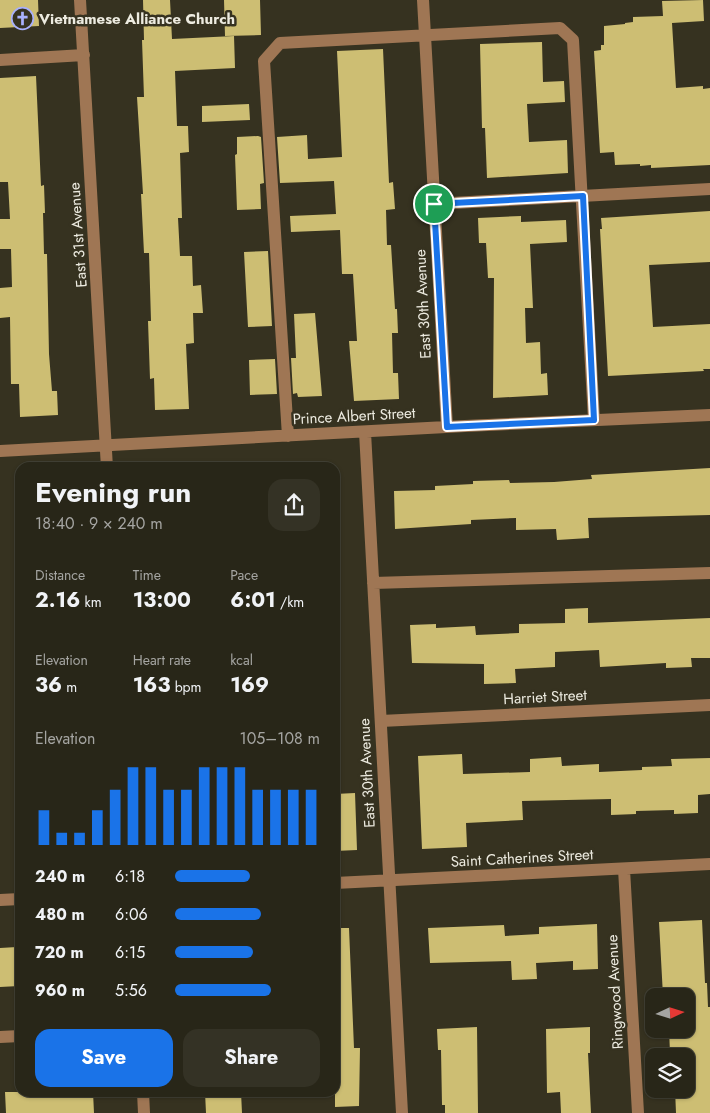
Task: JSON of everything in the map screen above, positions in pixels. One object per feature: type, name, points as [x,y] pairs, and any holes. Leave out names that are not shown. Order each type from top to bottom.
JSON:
[{"type":"street","name":"East 31st Avenue","points":[[80,0],[107,462]]},
{"type":"street","name":"East 30th Avenue","points":[[423,0],[447,427]]},
{"type":"street","points":[[288,436],[264,61],[280,43],[425,35],[560,28],[573,40],[594,420]]},
{"type":"street","points":[[0,60],[84,55]]},
{"type":"street","points":[[434,204],[710,189]]},
{"type":"street","name":"Prince Albert Street","points":[[0,451],[710,415]]},
{"type":"street","name":"East 30th Avenue","points":[[365,432],[402,1113]]},
{"type":"street","points":[[373,583],[710,573]]},
{"type":"street","name":"Harriet Street","points":[[381,722],[710,705]]},
{"type":"street","name":"Saint Catherines Street","points":[[340,883],[710,864]]},
{"type":"street","name":"Ringwood Avenue","points":[[624,869],[638,1113]]},
{"type":"street","points":[[0,900],[15,899]]},
{"type":"street","points":[[0,1037],[15,1036]]},
{"type":"street","points":[[143,1097],[144,1113]]},
{"type":"building","name":"Vietnamese Alliance Church","points":[[0,0],[38,0],[39,26],[0,28]]},
{"type":"building","points":[[143,0],[170,0],[172,39],[234,36],[235,68],[175,71],[177,126],[188,126],[189,152],[180,153],[182,218],[178,218],[180,256],[192,256],[193,286],[201,285],[203,313],[193,313],[194,343],[186,344],[189,409],[155,410],[154,378],[150,379],[148,321],[151,321],[149,253],[144,253],[141,194],[143,194],[137,97],[144,97]]},
{"type":"building","points":[[224,0],[260,0],[261,35],[225,36]]},
{"type":"building","points":[[703,0],[704,21],[672,23],[676,88],[703,86],[703,89],[710,88],[710,165],[651,168],[651,165],[640,166],[640,164],[615,165],[614,152],[600,153],[594,51],[601,50],[601,45],[604,45],[604,26],[633,22],[633,17],[663,16],[662,1]]},
{"type":"building","points":[[542,42],[543,82],[564,81],[565,102],[527,104],[529,142],[567,140],[568,173],[487,178],[485,128],[482,128],[480,44]]},
{"type":"building","points":[[383,49],[389,183],[393,182],[395,209],[386,210],[387,245],[391,245],[395,309],[397,309],[398,333],[392,333],[393,373],[398,373],[399,399],[354,401],[349,341],[357,341],[353,274],[342,274],[340,230],[291,232],[290,216],[336,214],[334,181],[280,183],[277,137],[307,135],[308,159],[342,157],[337,51]]},
{"type":"building","points":[[36,76],[41,186],[44,185],[44,254],[47,254],[49,354],[52,391],[57,391],[58,415],[20,417],[19,384],[11,384],[10,317],[0,318],[0,288],[12,287],[11,249],[0,249],[0,219],[10,219],[8,182],[0,182],[0,78]]},
{"type":"building","points":[[249,104],[250,120],[202,122],[202,106]]},
{"type":"building","points":[[237,137],[261,137],[264,183],[260,184],[261,209],[237,210],[235,155],[237,154]]},
{"type":"building","points":[[710,211],[710,262],[649,265],[653,327],[710,324],[710,369],[703,369],[704,371],[608,376],[601,218]]},
{"type":"building","points":[[521,216],[521,222],[566,220],[567,242],[530,244],[533,308],[525,308],[526,343],[540,342],[541,374],[547,373],[548,395],[493,398],[494,278],[488,278],[486,243],[479,243],[478,218]]},
{"type":"building","points":[[268,251],[272,326],[248,327],[244,252]]},
{"type":"building","points":[[315,313],[322,396],[298,397],[297,393],[293,394],[291,358],[296,358],[294,314]]},
{"type":"building","points":[[275,359],[277,394],[250,395],[249,360]]},
{"type":"building","points":[[710,468],[710,515],[588,518],[589,538],[557,540],[556,529],[516,530],[516,518],[471,520],[471,524],[395,529],[394,491],[435,490],[435,486],[473,484],[473,481],[509,480],[510,483],[554,482],[592,479],[591,475]]},
{"type":"building","points":[[588,608],[588,623],[710,618],[710,658],[691,658],[692,667],[666,668],[666,663],[600,667],[599,650],[555,652],[555,667],[515,669],[516,683],[484,684],[484,664],[412,663],[410,625],[436,624],[436,628],[475,626],[476,635],[519,633],[519,624],[565,623],[565,609]]},
{"type":"building","points":[[462,754],[463,774],[530,772],[530,759],[561,757],[562,766],[599,764],[599,772],[642,770],[642,767],[672,766],[671,759],[710,758],[710,794],[698,795],[698,813],[674,814],[674,810],[636,811],[636,814],[611,815],[611,799],[522,801],[523,820],[466,823],[467,847],[422,849],[418,756]]},
{"type":"building","points":[[355,793],[357,850],[340,851],[340,794]]},
{"type":"building","points":[[702,920],[705,983],[707,983],[708,1007],[710,1007],[710,1113],[676,1113],[675,1098],[695,1098],[695,1048],[670,1048],[669,1038],[695,1038],[695,988],[663,988],[659,922]]},
{"type":"building","points":[[597,924],[598,969],[573,970],[573,961],[536,963],[537,979],[512,980],[511,961],[430,963],[428,928],[504,925],[505,936],[539,934],[539,927]]},
{"type":"building","points":[[340,928],[349,928],[354,1048],[360,1048],[359,1106],[335,1107],[335,1097],[340,1097]]},
{"type":"building","points":[[15,947],[15,986],[0,987],[0,948]]},
{"type":"building","points":[[477,1027],[478,1113],[445,1113],[445,1105],[442,1105],[441,1050],[438,1050],[437,1029]]},
{"type":"building","points":[[590,1027],[590,1053],[588,1053],[591,1113],[561,1113],[560,1092],[547,1093],[546,1029]]},
{"type":"building","points":[[5,1092],[15,1092],[15,1097],[93,1097],[94,1113],[6,1113]]},
{"type":"building","points":[[205,1097],[241,1097],[242,1113],[206,1113]]},
{"type":"place","name":"Vietnamese Alliance Church","points":[[23,19]]},
{"type":"route","points":[[583,196],[594,420],[447,427],[434,204],[583,196]]}]
